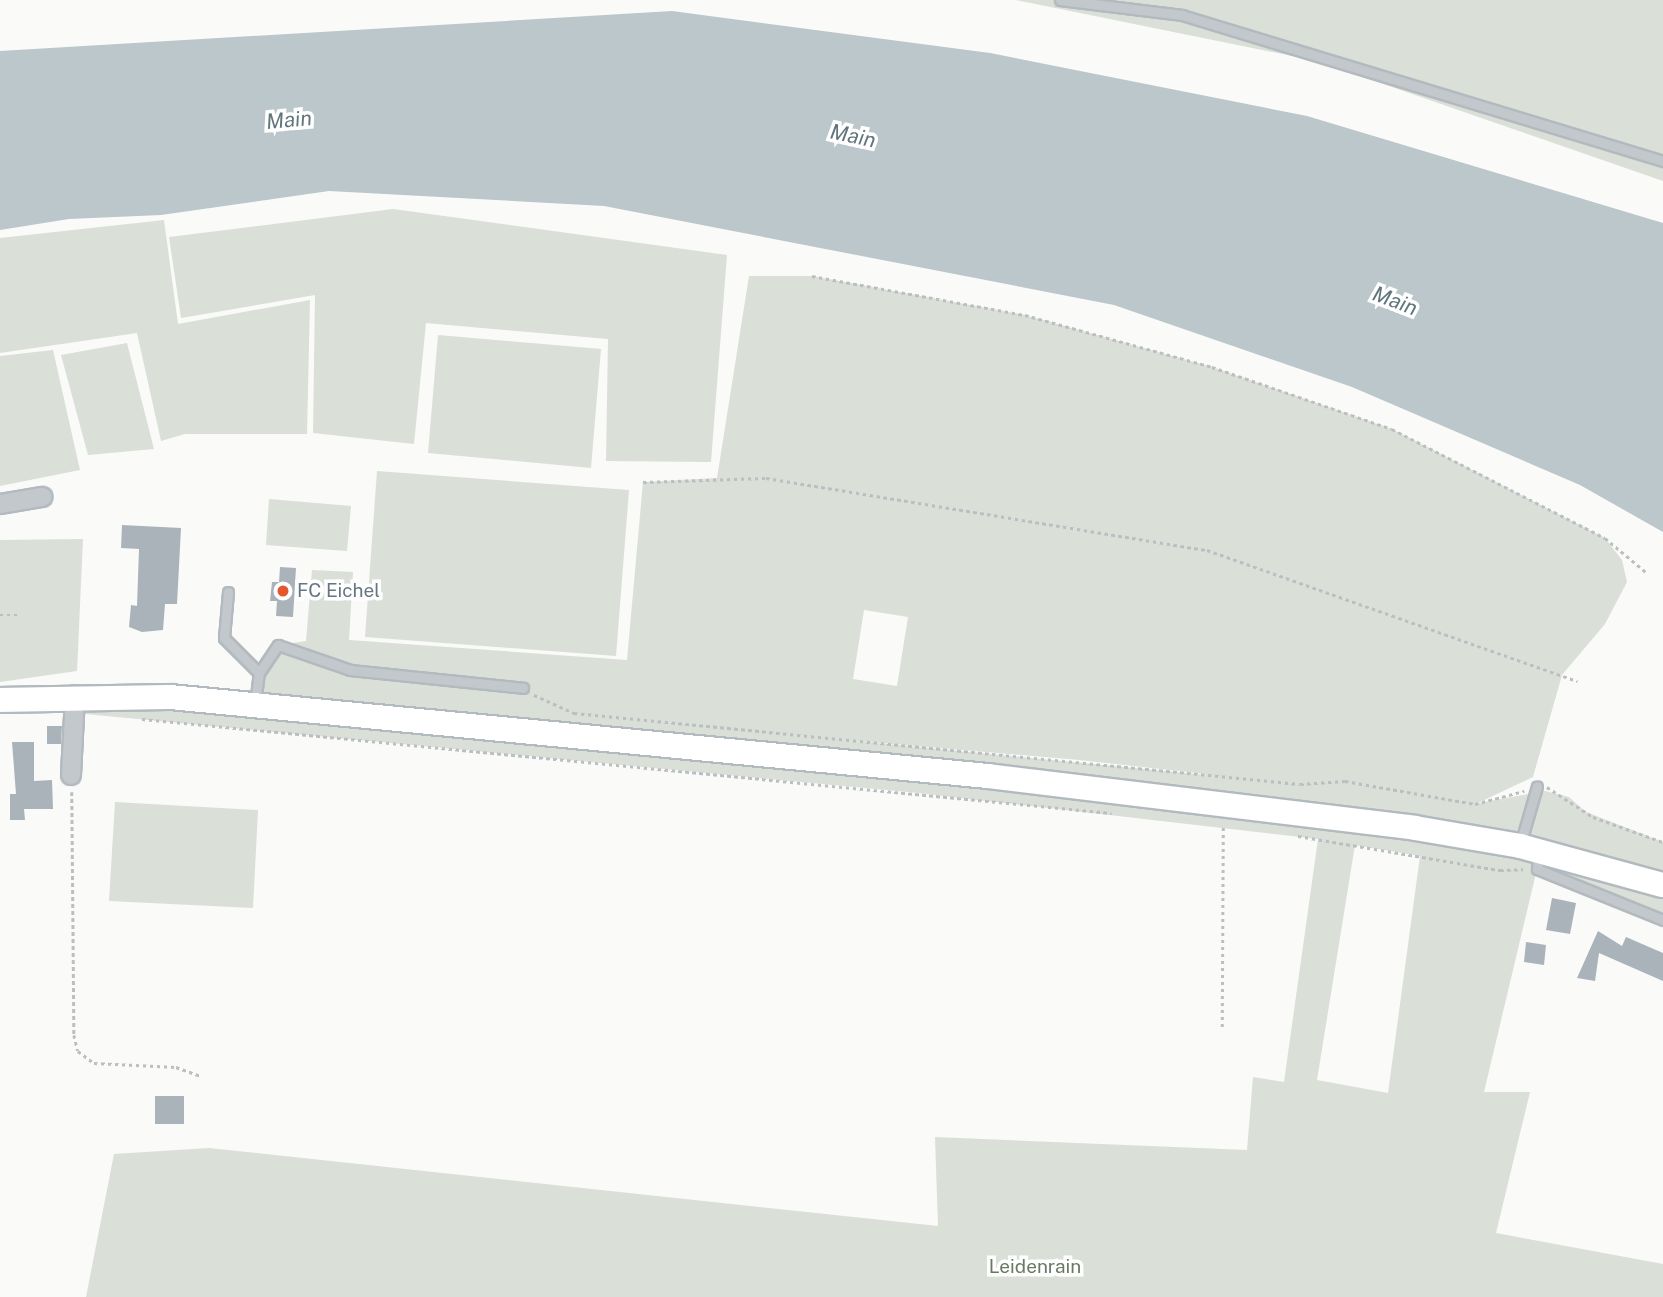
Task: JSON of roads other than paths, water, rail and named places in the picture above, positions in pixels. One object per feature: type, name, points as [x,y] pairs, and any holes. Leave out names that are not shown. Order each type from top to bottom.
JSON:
[{"type":"main road","points":[[0,699],[75,695],[255,705],[1015,779],[1275,808],[1532,855],[1663,885]]},
{"type":"street","points":[[0,504],[42,497]]},
{"type":"street","points":[[71,775],[75,695]]},
{"type":"lane","points":[[1060,0],[1182,15],[1663,160]]},
{"type":"lane","points":[[228,592],[224,638],[259,673]]},
{"type":"lane","points":[[255,705],[259,673],[272,650],[284,645],[350,670],[523,688]]},
{"type":"lane","points":[[1537,786],[1532,855],[1663,920]]},
{"type":"water","name":"Main","points":[[672,11],[990,53],[1307,116],[1663,223],[1663,532],[1580,485],[1352,387],[1114,305],[604,206],[329,191],[161,215],[69,219],[0,230],[0,51]]},
{"type":"place","name":"FC Eichel","points":[[283,591]]},
{"type":"park label","name":"Leidenrain","points":[[1035,1267]]}]
